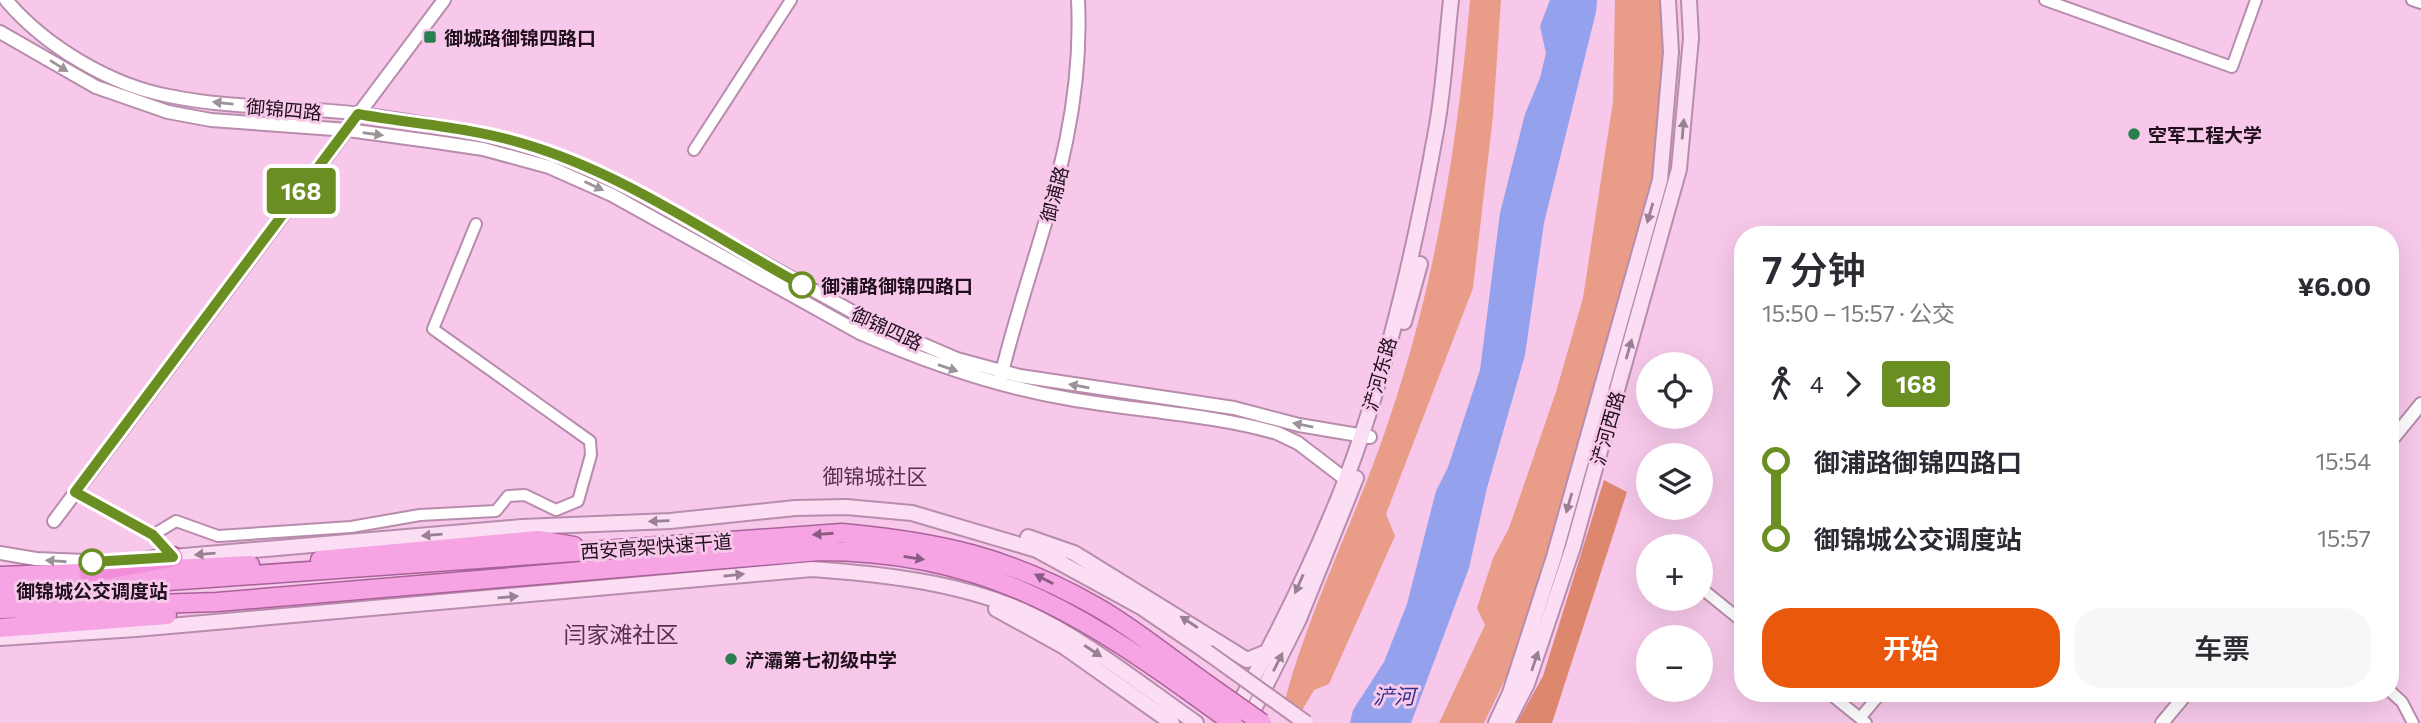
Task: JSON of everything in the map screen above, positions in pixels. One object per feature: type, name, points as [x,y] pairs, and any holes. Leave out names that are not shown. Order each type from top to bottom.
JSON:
[{"type":"highway","name":"西安高架快速干道","points":[[8,601],[842,533],[917,540],[986,557],[1030,572],[1097,607],[1199,689],[1231,723]]},
{"type":"highway","points":[[0,574],[89,573],[264,564],[538,540],[601,551]]},
{"type":"highway","name":"西安高架快速干道","points":[[8,601],[217,602],[820,551],[864,552],[937,562],[996,579],[1054,603],[1262,723]]},
{"type":"highway","points":[[89,573],[173,557]]},
{"type":"highway","points":[[0,628],[483,587],[510,576]]},
{"type":"main road","name":"浐河东路","points":[[1365,436],[1407,277],[1437,128],[1451,0]]},
{"type":"main road","name":"浐河东路","points":[[1247,723],[1300,619],[1416,282],[1445,134],[1460,0]]},
{"type":"main road","name":"浐河西路","points":[[1496,723],[1510,693],[1554,557],[1660,180],[1671,52],[1668,0]]},
{"type":"main road","name":"浐河西路","points":[[1507,723],[1528,684],[1573,547],[1679,169],[1691,38],[1689,0]]},
{"type":"main road","name":"浐河东路","points":[[1231,723],[1269,651],[1349,483]]},
{"type":"main road","points":[[173,557],[522,527],[670,521],[795,508],[846,507],[912,513],[977,530],[1037,550],[1081,571],[1141,607],[1306,723]]},
{"type":"main road","points":[[977,530],[1009,530],[1074,553],[1247,660],[1269,651]]},
{"type":"main road","points":[[0,638],[275,618],[812,569],[916,581],[980,596],[1021,610],[1088,648],[1195,722]]},
{"type":"main road","points":[[585,570],[702,578]]},
{"type":"main road","points":[[916,581],[998,610],[1063,646],[1172,723]]},
{"type":"street","name":"御锦四路","points":[[6,0],[50,41],[96,69],[167,96],[358,114],[465,130],[520,142],[565,158],[607,176],[871,321],[1000,378],[1234,408],[1300,425],[1365,436]]},
{"type":"street","points":[[54,521],[444,0]]},
{"type":"street","points":[[694,150],[791,0]]},
{"type":"street","name":"御浦路","points":[[1000,378],[1067,149],[1079,66],[1078,0]]},
{"type":"street","points":[[2045,0],[2232,67],[2256,0]]},
{"type":"street","points":[[2412,0],[2421,3]]},
{"type":"street","name":"御锦四路","points":[[0,32],[96,87],[147,106],[211,120],[348,130],[483,149],[549,167],[612,195],[860,333],[925,360],[1000,378],[1070,400],[1270,431],[1298,443],[1349,483]]},
{"type":"street","points":[[153,535],[176,521],[218,536],[351,527],[420,515],[496,511],[508,496],[525,495],[556,510],[578,501],[591,455],[590,441],[433,329],[476,224]]},
{"type":"street","points":[[2399,431],[2421,404]]},
{"type":"street","points":[[75,492],[153,535],[173,557]]},
{"type":"street","points":[[0,553],[36,559],[94,562],[173,557]]},
{"type":"street","points":[[1713,598],[1734,615]]},
{"type":"street","points":[[2399,699],[2413,723]]},
{"type":"street","points":[[1840,702],[1863,721],[1875,702]]},
{"type":"street","points":[[2162,723],[2180,702]]},
{"type":"shaded area","points":[[1470,0],[1501,0],[1493,116],[1473,288],[1386,514],[1395,536],[1329,684],[1314,690],[1300,714],[1284,703],[1307,631],[1389,420],[1432,265],[1459,107]]},
{"type":"shaded area","points":[[1615,0],[1662,0],[1664,51],[1650,227],[1515,659],[1484,723],[1439,723],[1485,625],[1477,608],[1493,558],[1509,528],[1556,392],[1583,298],[1613,101]]},
{"type":"shaded area","points":[[1604,480],[1627,492],[1552,723],[1517,723],[1543,676]]},
{"type":"water","name":"浐河","points":[[1550,0],[1597,0],[1596,12],[1544,223],[1525,355],[1487,488],[1469,568],[1411,723],[1350,723],[1353,710],[1384,662],[1407,604],[1436,491],[1448,467],[1480,370],[1500,213],[1525,114],[1540,78],[1546,53],[1540,26]]},
{"type":"bus line","name":"168","points":[[92,562],[173,557],[153,535],[75,492],[358,114],[465,130],[520,142],[565,158],[607,176],[802,285]]},
{"type":"place","name":"御城路御锦四路口","points":[[430,37]]},
{"type":"place","name":"空军工程大学","points":[[2134,134]]},
{"type":"place","name":"御浦路御锦四路口","points":[[802,285]]},
{"type":"place","name":"御锦城公交调度站","points":[[92,562]]},
{"type":"place","name":"浐灞第七初级中学","points":[[731,659]]},
{"type":"district","name":"御锦城社区","points":[[875,475]]},
{"type":"district","name":"闫家滩社区","points":[[621,634]]}]
